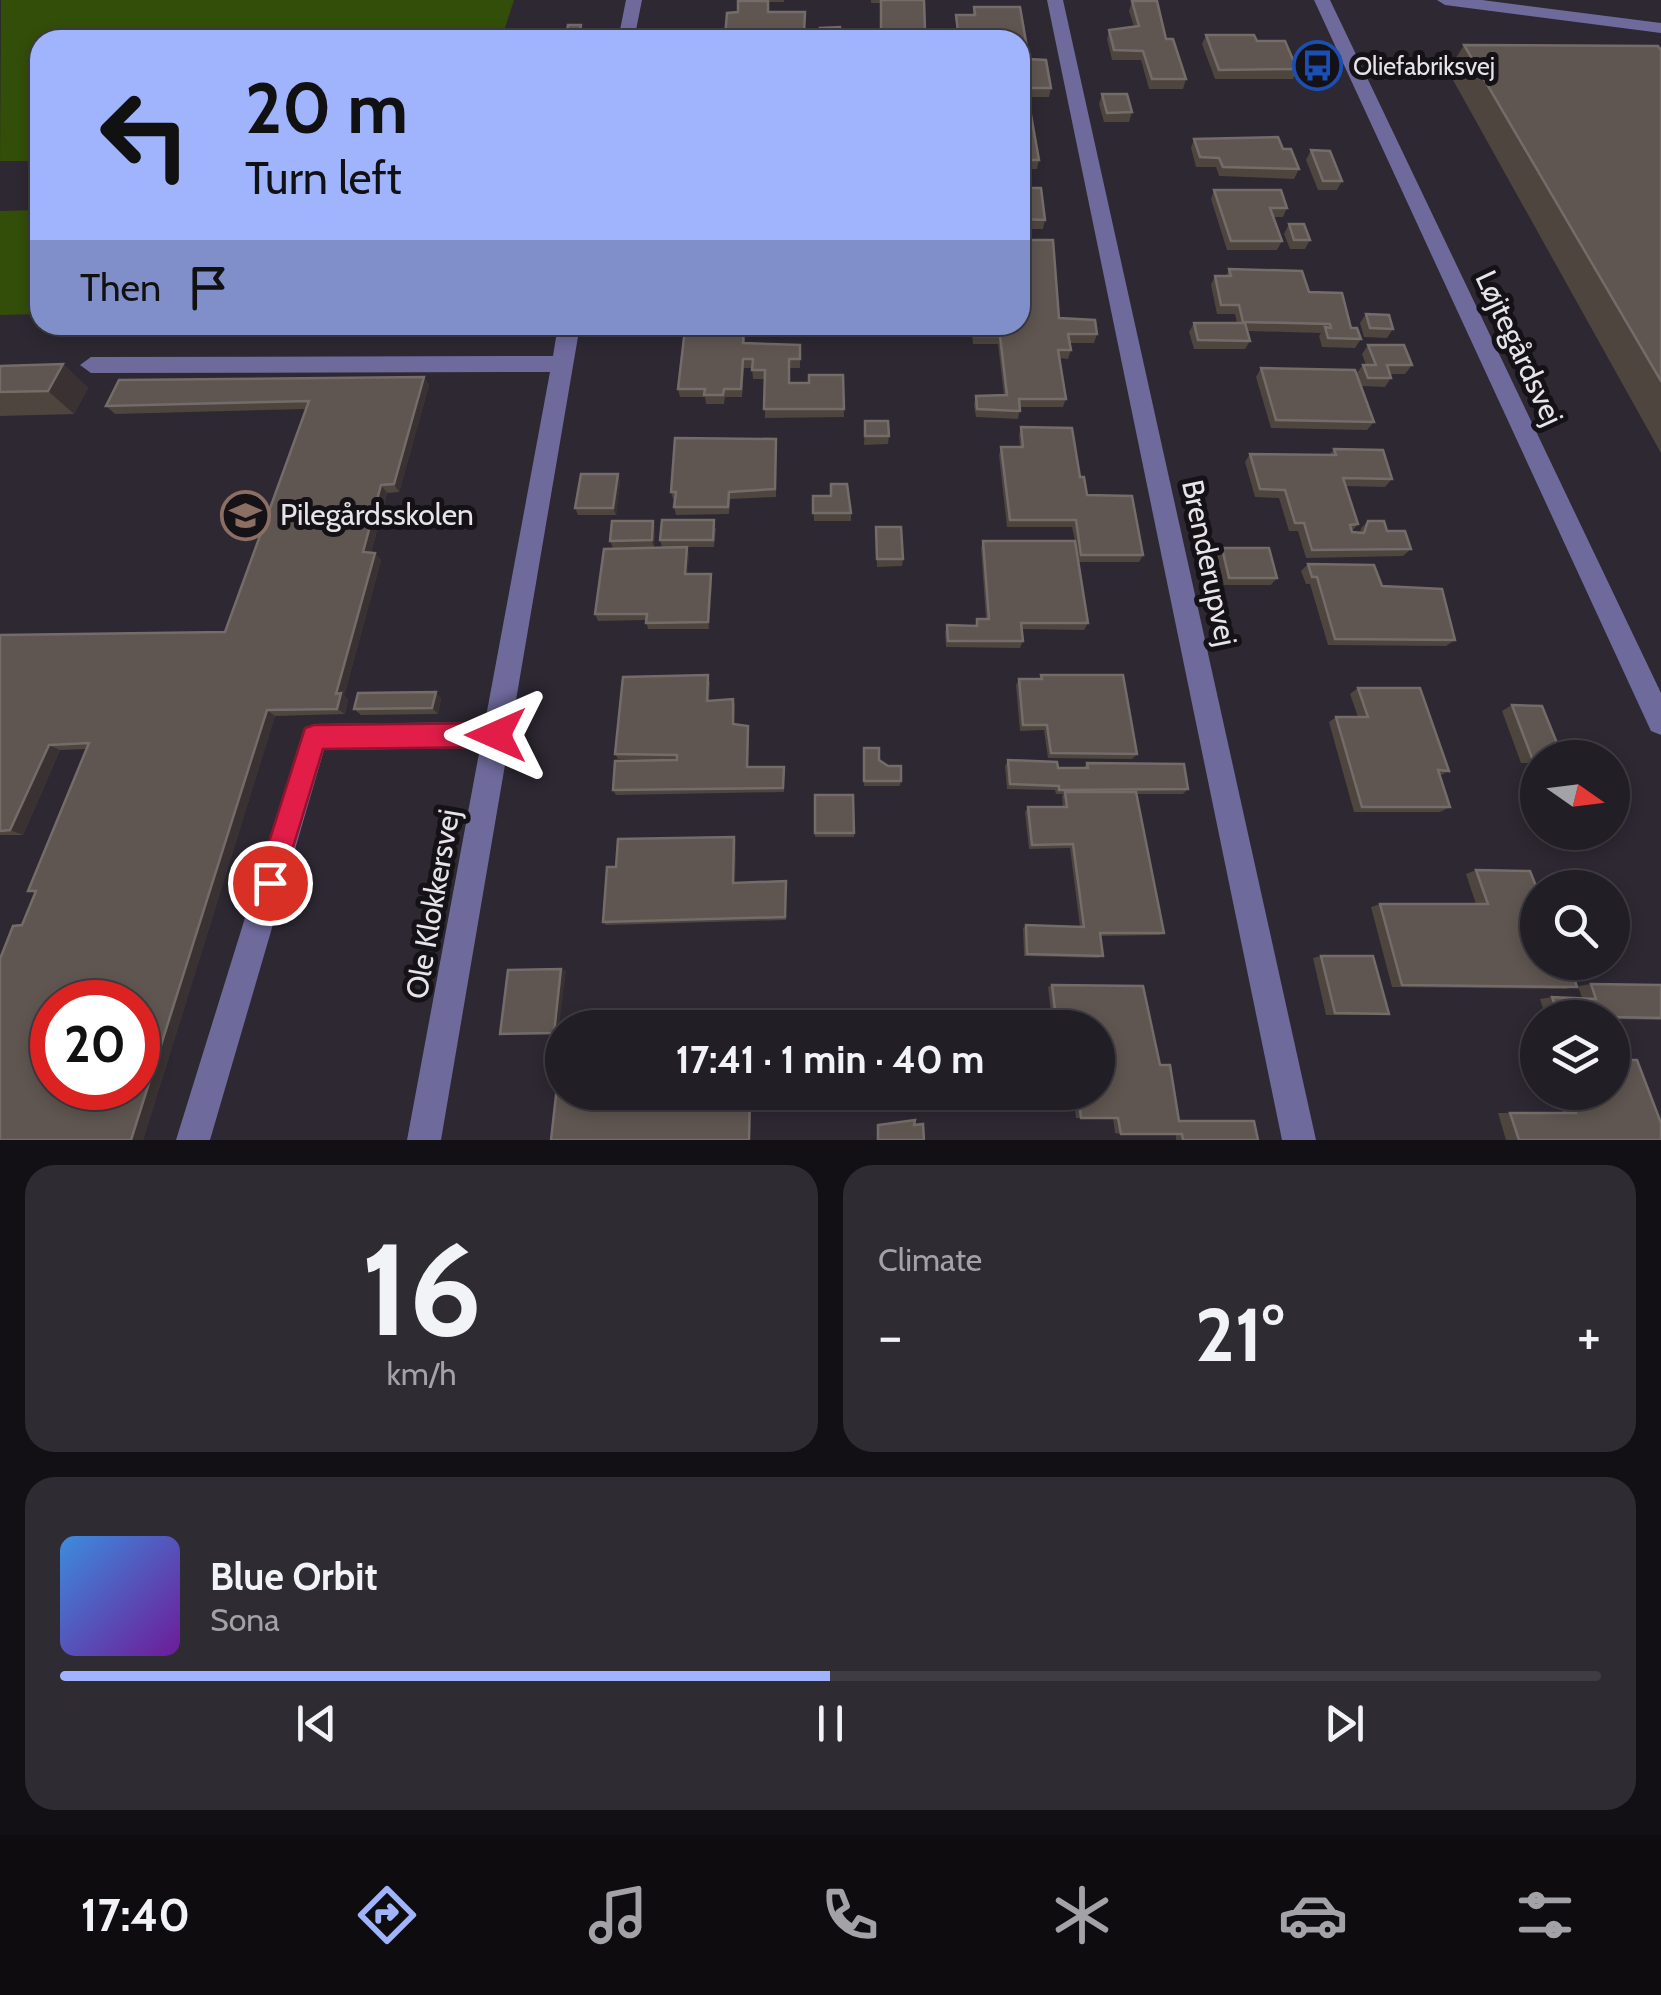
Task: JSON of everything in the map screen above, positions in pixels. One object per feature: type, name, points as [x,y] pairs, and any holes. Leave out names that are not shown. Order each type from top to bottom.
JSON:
[{"type":"street","points":[[628,30],[634,0]]},
{"type":"street","name":"Brenderupvej","points":[[1055,0],[1300,1140]]},
{"type":"street","name":"Løjtegårdsvej","points":[[1322,0],[1661,722]]},
{"type":"street","points":[[1445,0],[1661,28]]},
{"type":"street","name":"Ole Klokkersvej","points":[[424,1140],[567,335]]},
{"type":"street","points":[[92,365],[561,364]]},
{"type":"street","points":[[193,1140],[314,737],[496,735]]},
{"type":"green space","points":[[1,0],[514,0],[504,30],[30,30],[30,161],[0,161]]},
{"type":"green space","points":[[30,210],[30,314],[0,315],[0,211]]},
{"type":"building","points":[[881,0],[924,0],[925,30],[881,29]]},
{"type":"building","points":[[738,1],[768,1],[768,12],[805,12],[804,30],[726,30],[727,13],[738,12]]},
{"type":"building","points":[[1132,1],[1157,1],[1166,39],[1173,39],[1186,79],[1152,79],[1143,51],[1114,50],[1109,30],[1139,26]]},
{"type":"building","points":[[974,7],[1020,7],[1024,30],[958,30],[956,15],[975,15]]},
{"type":"building","points":[[568,25],[581,25],[580,30],[567,30]]},
{"type":"building","points":[[1206,35],[1254,35],[1257,41],[1285,41],[1297,69],[1219,70]]},
{"type":"building","points":[[1464,45],[1658,46],[1661,50],[1661,381]]},
{"type":"building","points":[[1030,59],[1046,60],[1051,88],[1030,88]]},
{"type":"building","points":[[1102,94],[1127,94],[1132,112],[1107,113]]},
{"type":"building","points":[[1030,115],[1031,115],[1039,160],[1030,160]]},
{"type":"building","points":[[1278,137],[1283,149],[1291,149],[1299,169],[1223,167],[1219,158],[1200,157],[1194,139]]},
{"type":"building","points":[[1311,150],[1330,151],[1342,181],[1323,181]]},
{"type":"building","points":[[1030,188],[1041,188],[1045,220],[1030,219]]},
{"type":"building","points":[[1214,190],[1281,190],[1287,208],[1270,208],[1282,241],[1231,241]]},
{"type":"building","points":[[1289,224],[1304,224],[1310,240],[1294,240]]},
{"type":"building","points":[[1030,240],[1053,240],[1059,318],[1095,320],[1097,334],[1068,334],[1071,350],[1058,350],[1066,399],[1019,399],[1020,411],[977,409],[976,396],[1007,395],[1000,336],[974,336],[1030,335]]},
{"type":"building","points":[[1229,269],[1302,271],[1309,292],[1342,293],[1351,328],[1357,328],[1361,339],[1328,338],[1325,327],[1331,328],[1330,324],[1243,322],[1239,305],[1221,305],[1215,276],[1231,276]]},
{"type":"building","points":[[1366,314],[1389,315],[1393,329],[1370,328]]},
{"type":"building","points":[[1194,323],[1245,323],[1250,341],[1198,340]]},
{"type":"building","points":[[684,335],[744,335],[743,343],[800,345],[800,359],[789,359],[789,383],[809,383],[809,375],[843,375],[844,409],[764,409],[765,370],[752,370],[753,359],[743,359],[741,389],[724,389],[723,395],[704,395],[705,389],[678,389]]},
{"type":"building","points":[[1368,345],[1404,345],[1412,365],[1387,365],[1391,378],[1368,378],[1363,365],[1376,365]]},
{"type":"building","points":[[63,364],[48,391],[0,392],[0,366]]},
{"type":"building","points":[[1261,368],[1355,370],[1374,422],[1276,420]]},
{"type":"building","points":[[424,377],[394,484],[381,485],[363,552],[375,553],[336,694],[341,693],[337,709],[267,710],[160,1048],[160,980],[30,980],[30,1110],[140,1110],[131,1140],[0,1140],[0,959],[13,926],[22,925],[36,891],[28,891],[89,743],[49,745],[10,830],[0,831],[0,635],[225,632],[309,401],[106,406],[119,380]]},
{"type":"building","points":[[865,421],[888,421],[889,436],[865,436]]},
{"type":"building","points":[[1021,427],[1072,428],[1087,495],[1132,496],[1143,555],[1081,555],[1076,520],[1010,520],[1001,447],[1023,447]]},
{"type":"building","points":[[675,438],[776,439],[775,489],[729,492],[728,507],[674,507],[676,492],[671,492]]},
{"type":"building","points":[[1334,449],[1383,450],[1392,479],[1343,478],[1358,524],[1350,525],[1352,532],[1364,533],[1368,521],[1384,521],[1387,531],[1405,531],[1411,549],[1312,550],[1304,523],[1295,523],[1285,490],[1260,489],[1250,454],[1336,455]]},
{"type":"building","points":[[581,474],[618,474],[613,508],[575,508]]},
{"type":"building","points":[[831,484],[847,484],[851,513],[813,513],[813,496],[831,496]]},
{"type":"building","points":[[662,520],[714,520],[713,540],[660,540]]},
{"type":"building","points":[[612,521],[653,521],[652,540],[610,541]]},
{"type":"building","points":[[876,527],[901,527],[903,559],[877,559]]},
{"type":"building","points":[[983,541],[1075,541],[1088,623],[1021,623],[1023,641],[948,641],[947,625],[977,626],[977,619],[989,619]]},
{"type":"building","points":[[687,547],[685,574],[711,574],[708,622],[646,623],[647,614],[595,614],[604,549]]},
{"type":"building","points":[[1222,548],[1269,548],[1277,578],[1229,578]]},
{"type":"building","points":[[1308,564],[1374,565],[1382,586],[1442,589],[1455,640],[1335,639],[1317,577],[1312,577]]},
{"type":"building","points":[[708,675],[707,701],[733,699],[733,724],[748,726],[747,767],[784,767],[783,788],[613,790],[615,761],[677,760],[677,755],[615,754],[623,677]]},
{"type":"building","points":[[1041,675],[1123,675],[1137,754],[1051,753],[1047,725],[1023,725],[1019,679],[1042,679]]},
{"type":"building","points":[[1358,688],[1420,688],[1449,771],[1438,770],[1450,807],[1362,807],[1336,717],[1368,717]]},
{"type":"building","points":[[436,692],[432,708],[354,709],[358,693]]},
{"type":"building","points":[[1512,705],[1542,706],[1556,740],[1525,740]]},
{"type":"building","points":[[864,748],[879,748],[879,760],[888,766],[901,766],[901,781],[864,781]]},
{"type":"building","points":[[1008,760],[1057,762],[1058,768],[1088,768],[1087,763],[1184,764],[1188,789],[1059,790],[1059,786],[1010,784]]},
{"type":"building","points":[[1065,792],[1136,792],[1164,933],[1100,933],[1103,956],[1027,954],[1026,925],[1084,927],[1073,844],[1032,845],[1028,807],[1067,807]]},
{"type":"building","points":[[815,795],[853,795],[854,833],[815,833]]},
{"type":"building","points":[[734,837],[733,883],[786,881],[785,917],[603,922],[607,867],[616,867],[618,839]]},
{"type":"building","points":[[1476,870],[1520,871],[1520,980],[1575,980],[1577,987],[1402,985],[1380,904],[1488,904]]},
{"type":"building","points":[[1321,956],[1373,956],[1389,1014],[1335,1013]]},
{"type":"building","points":[[561,969],[557,1010],[545,1010],[545,1033],[500,1034],[508,970]]},
{"type":"building","points":[[1591,984],[1661,985],[1661,1018],[1630,1017],[1630,1000],[1553,1000],[1552,997],[1596,999]]},
{"type":"building","points":[[1052,985],[1143,986],[1160,1065],[1170,1065],[1179,1121],[1254,1121],[1258,1140],[1183,1140],[1182,1134],[1121,1134],[1118,1118],[1081,1118],[1080,1110],[1115,1110],[1115,1010],[1055,1010]]},
{"type":"building","points":[[1630,1060],[1637,1060],[1661,1123],[1661,1140],[1519,1140],[1510,1113],[1576,1113],[1575,1110],[1630,1110]]},
{"type":"building","points":[[554,1110],[750,1110],[749,1140],[551,1140]]},
{"type":"building","points":[[915,1120],[914,1125],[923,1124],[924,1140],[878,1140],[878,1125]]},
{"type":"place","name":"Oliefabriksvej","points":[[1318,66]]},
{"type":"place","name":"Pilegårdsskolen","points":[[245,515]]},
{"type":"route","points":[[270,883],[314,737],[496,735]]}]
